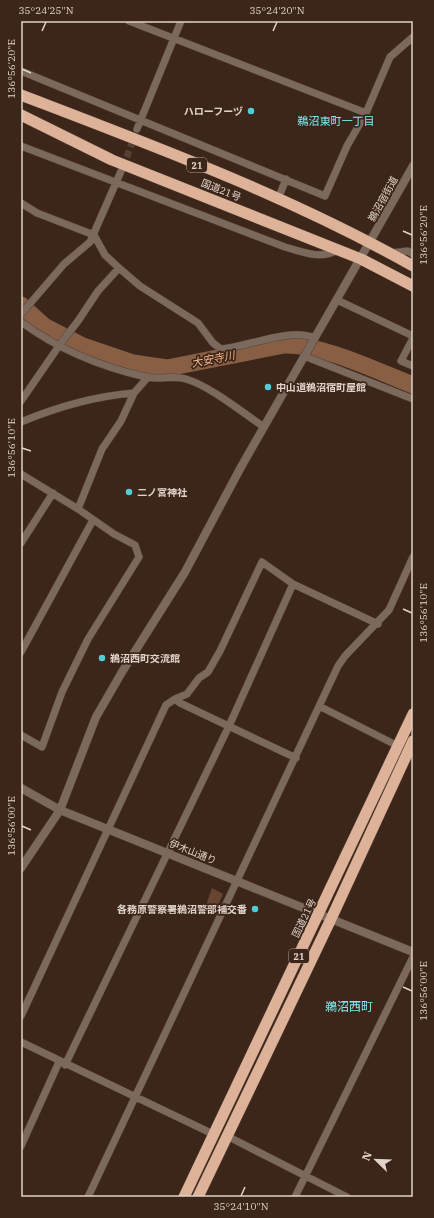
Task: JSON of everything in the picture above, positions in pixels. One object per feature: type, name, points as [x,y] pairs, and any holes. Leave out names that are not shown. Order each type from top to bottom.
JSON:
[{"type":"highway","name":"国道21号","points":[[21,95],[117,132],[278,199],[370,242],[413,266]]},
{"type":"highway","name":"国道21号","points":[[21,115],[112,160],[361,259],[413,286]]},
{"type":"highway","name":"国道21号","points":[[198,1197],[331,918],[406,751],[413,714]]},
{"type":"highway","name":"国道21号","points":[[184,1197],[215,1135],[319,914],[413,740]]},
{"type":"street","points":[[129,21],[366,113]]},
{"type":"street","points":[[137,129],[181,21]]},
{"type":"street","points":[[21,71],[325,196],[347,146],[366,113],[390,57],[413,37]]},
{"type":"street","points":[[21,146],[285,247],[318,256],[338,250]]},
{"type":"street","name":"鵜沼宿街道","points":[[60,810],[96,717],[122,672],[185,572],[240,467],[338,300],[413,166]]},
{"type":"street","points":[[21,314],[59,270],[90,242],[117,184],[122,169]]},
{"type":"street","points":[[278,199],[286,179]]},
{"type":"street","points":[[21,203],[37,213],[94,235],[105,255],[119,268],[140,286],[198,323],[213,343],[221,349],[280,337],[303,335],[314,339]]},
{"type":"street","points":[[391,254],[408,251],[413,254]]},
{"type":"street","points":[[21,401],[98,291],[119,268]]},
{"type":"street","points":[[338,300],[413,337],[401,361],[413,366]]},
{"type":"street","points":[[21,322],[59,345],[101,364],[148,378],[186,379],[207,389],[264,427]]},
{"type":"street","points":[[305,354],[413,399]]},
{"type":"street","points":[[78,509],[102,449],[120,421],[134,393],[148,378]]},
{"type":"street","points":[[21,422],[52,409],[120,394],[134,393]]},
{"type":"street","points":[[21,474],[135,545],[139,558],[88,639],[62,692],[42,747],[21,735]]},
{"type":"street","points":[[21,543],[53,493]]},
{"type":"street","points":[[21,652],[93,520]]},
{"type":"street","points":[[88,1197],[236,881],[296,758],[319,706],[345,656],[378,624],[389,610],[413,557]]},
{"type":"street","points":[[21,1016],[166,705],[187,694],[199,678],[208,672],[220,651],[262,562],[294,584],[373,620],[378,624]]},
{"type":"street","points":[[21,1146],[168,853],[229,726],[294,584]]},
{"type":"street","points":[[175,699],[180,703],[296,758]]},
{"type":"street","points":[[319,706],[406,751]]},
{"type":"street","name":"伊木山通り","points":[[21,788],[60,810],[108,828],[413,952]]},
{"type":"street","points":[[21,868],[60,810]]},
{"type":"street","points":[[295,1197],[413,957]]},
{"type":"street","points":[[21,1042],[62,1063],[215,1135]]},
{"type":"street","points":[[227,1136],[305,1177],[347,1197]]},
{"type":"shaded area","points":[[212,888],[223,894],[215,912],[205,908]]},
{"type":"waterway","name":"大安寺川","points":[[21,305],[44,326],[83,346],[133,363],[167,368],[284,345],[299,346],[349,359],[413,385]]},
{"type":"tunnel","points":[[123,167],[135,135]]},
{"type":"place","name":"ハローフーヅ","points":[[251,111]]},
{"type":"place","name":"中山道鵜沼宿町屋館","points":[[268,387]]},
{"type":"place","name":"二ノ宮神社","points":[[129,492]]},
{"type":"place","name":"鵜沼西町交流館","points":[[102,658]]},
{"type":"place","name":"各務原警察署鵜沼警部補交番","points":[[255,909]]},
{"type":"district","name":"鵜沼東町一丁目","points":[[336,121]]},
{"type":"district","name":"鵜沼西町","points":[[349,1006]]}]
